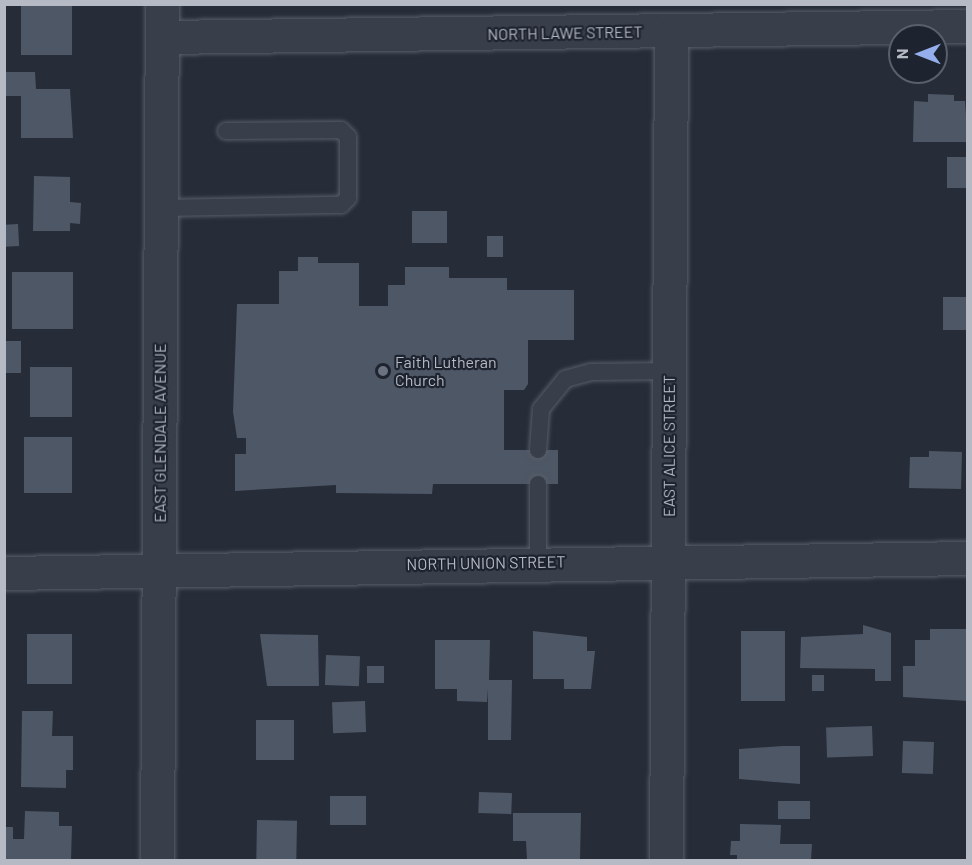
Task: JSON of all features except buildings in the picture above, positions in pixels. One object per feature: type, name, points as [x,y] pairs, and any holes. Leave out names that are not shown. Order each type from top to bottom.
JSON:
[{"type":"street","name":"EAST GLENDALE AVENUE","points":[[157,861],[162,4]]},
{"type":"street","name":"NORTH LAWE STREET","points":[[162,38],[671,31],[908,16],[968,26]]},
{"type":"street","name":"EAST ALICE STREET","points":[[666,861],[671,31]]},
{"type":"street","name":"NORTH UNION STREET","points":[[4,573],[538,562],[968,558]]},
{"type":"lane","points":[[161,208],[342,205],[348,198],[348,137],[341,130],[226,131]]},
{"type":"lane","points":[[538,450],[541,409],[565,379],[591,372],[669,371]]},
{"type":"lane","points":[[538,484],[538,562]]},
{"type":"place","name":"Faith Lutheran Church","points":[[383,371]]}]
